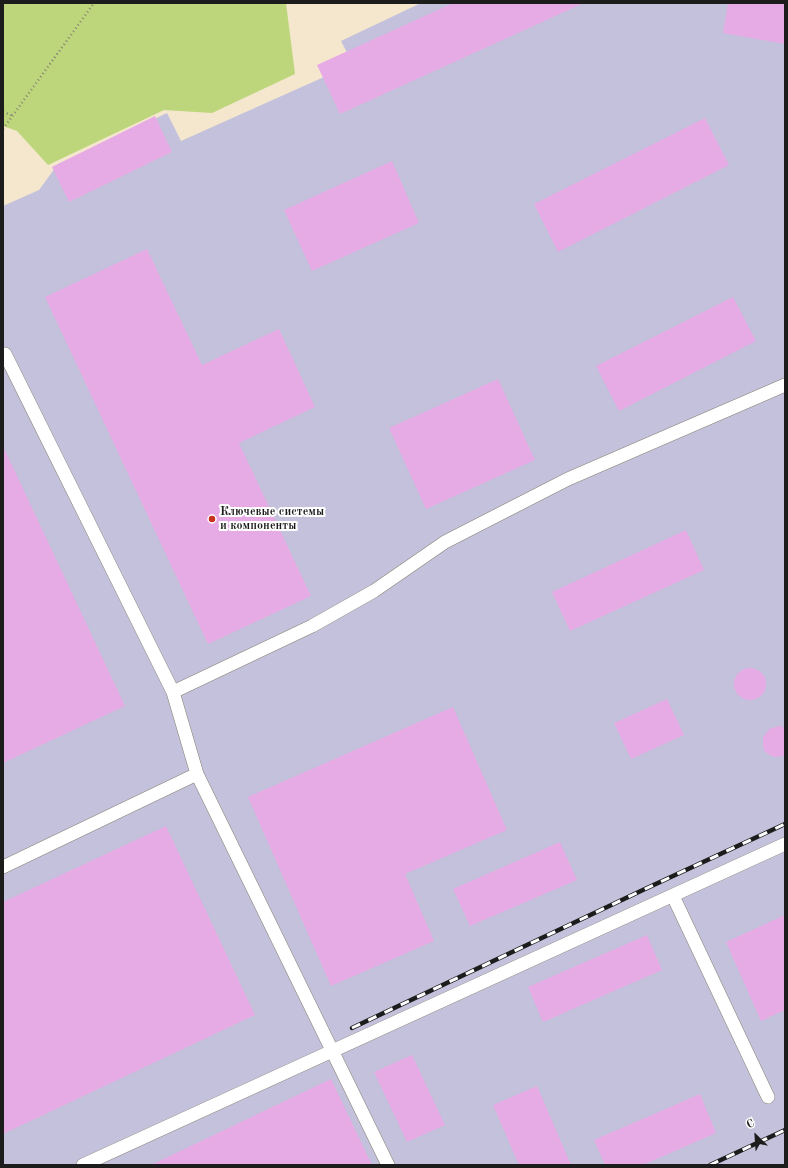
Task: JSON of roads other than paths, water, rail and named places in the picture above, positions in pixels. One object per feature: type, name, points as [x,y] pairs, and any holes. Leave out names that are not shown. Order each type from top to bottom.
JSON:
[{"type":"lane","points":[[4,352],[173,692],[197,774],[388,1165]]},
{"type":"lane","points":[[173,692],[312,626],[374,591],[445,542],[568,479],[785,385]]},
{"type":"lane","points":[[3,867],[197,774]]},
{"type":"lane","points":[[83,1165],[785,844]]},
{"type":"lane","points":[[673,896],[768,1097]]},
{"type":"railway","points":[[352,1028],[785,824]]},
{"type":"railway","points":[[710,1165],[785,1130]]},
{"type":"place","name":"Ключевые системы и компоненты","points":[[212,519]]}]
